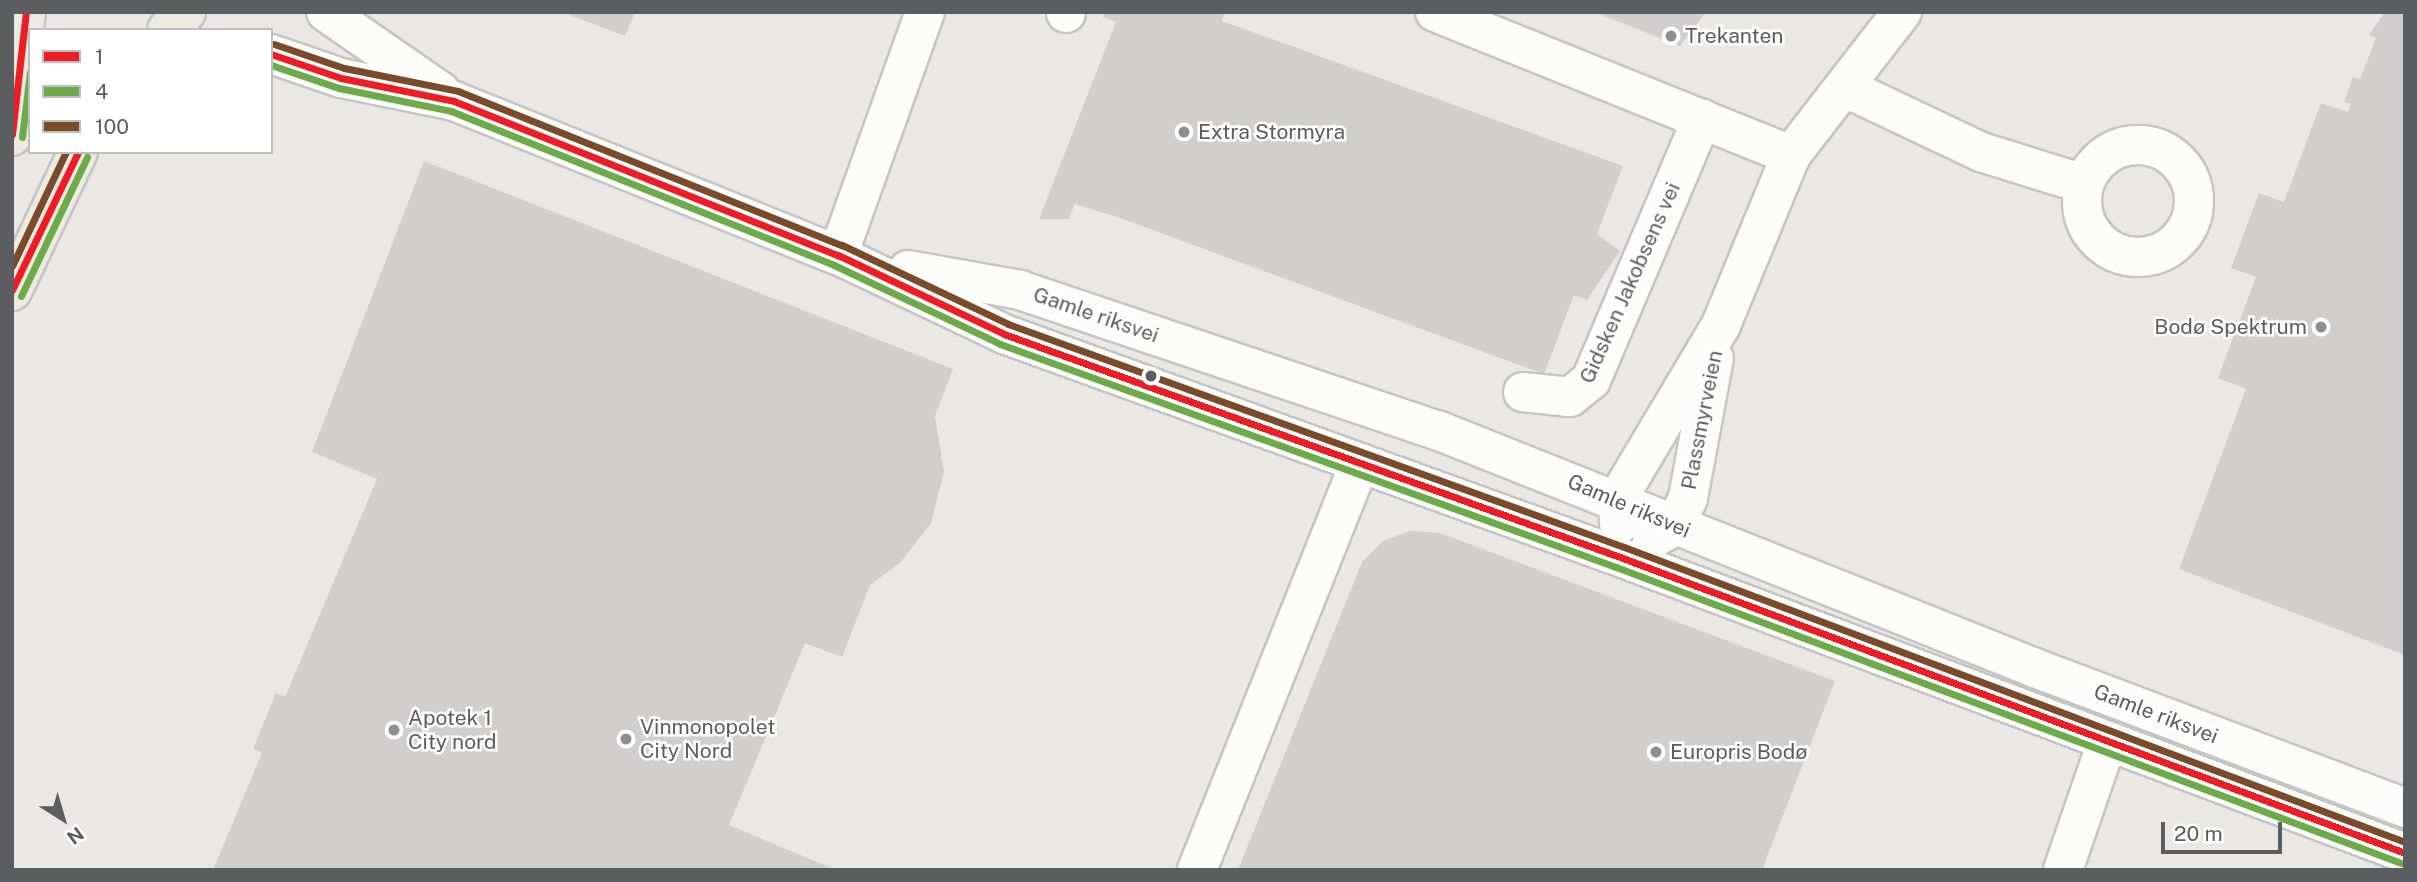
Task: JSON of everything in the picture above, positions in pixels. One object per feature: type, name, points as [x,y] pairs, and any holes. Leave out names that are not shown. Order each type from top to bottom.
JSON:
[{"type":"highway","points":[[12,136],[26,12]]},
{"type":"highway","points":[[36,12],[52,28]]},
{"type":"highway","points":[[169,28],[186,12]]},
{"type":"highway","points":[[12,291],[77,154]]},
{"type":"street","name":"Gamle riksvei","points":[[327,12],[454,101]]},
{"type":"street","points":[[838,254],[925,12]]},
{"type":"street","points":[[1435,12],[1791,155]]},
{"type":"street","name":"Plassmyrveien","points":[[1618,498],[1720,326],[1791,155],[1902,12]]},
{"type":"street","name":"Gamle riksvei","points":[[273,55],[341,78],[454,101],[838,254],[1004,334],[1620,556],[2405,853]]},
{"type":"street","points":[[1844,87],[1981,152],[2084,184]]},
{"type":"street","name":"Gidsken Jakobsens vei","points":[[1523,392],[1570,397],[1591,380],[1702,119]]},
{"type":"street","name":"Gamle riksvei","points":[[838,254],[1020,290],[1437,430],[1618,498],[1674,527],[2405,808]]},
{"type":"street","name":"Plassmyrveien","points":[[1674,527],[1688,498],[1720,326]]},
{"type":"street","points":[[1197,870],[1359,464]]},
{"type":"street","points":[[1618,498],[1620,556],[1674,527]]},
{"type":"street","points":[[2063,870],[2107,742]]},
{"type":"building","points":[[562,12],[635,12],[625,36]]},
{"type":"building","points":[[1105,12],[1225,12],[1222,21],[1623,166],[1597,234],[1620,251],[1587,300],[1574,295],[1544,374],[1120,218],[1075,204],[1068,219],[1039,219],[1116,22],[1103,17]]},
{"type":"building","name":"Trekanten","points":[[1594,12],[1706,12],[1680,46]]},
{"type":"building","name":"Bodø Spektrum","points":[[2385,12],[2405,12],[2405,655],[2179,569],[2246,389],[2218,378],[2256,277],[2231,268],[2259,193],[2284,202],[2321,103],[2348,112],[2351,104],[2344,102],[2353,77],[2360,79],[2376,38],[2369,35]]},
{"type":"building","points":[[424,161],[953,369],[935,416],[944,472],[931,523],[900,563],[870,585],[842,657],[805,643],[729,825],[836,870],[213,870],[262,753],[253,749],[276,693],[285,697],[377,479],[312,452]]},
{"type":"building","points":[[1410,531],[1440,533],[1835,681],[1762,870],[1238,870],[1362,562],[1383,541]]},
{"type":"transit line","name":"1","points":[[12,134],[26,12]]},
{"type":"transit line","name":"100","points":[[274,44],[344,68],[458,91],[842,245],[1008,324],[1624,547],[2405,842]]},
{"type":"transit line","name":"1","points":[[273,55],[341,78],[454,101],[838,255],[1004,334],[1620,557],[2405,853]]},
{"type":"transit line","name":"4","points":[[273,66],[339,88],[451,111],[834,265],[1000,344],[1616,567],[2401,863]]},
{"type":"transit line","name":"4","points":[[22,137],[28,88]]},
{"type":"transit line","name":"100","points":[[12,266],[65,154]]},
{"type":"transit line","name":"1","points":[[12,290],[77,154]]},
{"type":"transit line","name":"4","points":[[21,296],[87,157]]},
{"type":"place","name":"Trekanten","points":[[1671,36]]},
{"type":"place","name":"Extra Stormyra","points":[[1184,132]]},
{"type":"place","name":"Bodø Spektrum","points":[[2321,327]]},
{"type":"place","name":"Apotek 1 City nord","points":[[394,730]]},
{"type":"place","name":"Vinmonopolet City Nord","points":[[626,739]]},
{"type":"place","name":"Europris Bodø","points":[[1656,752]]}]
